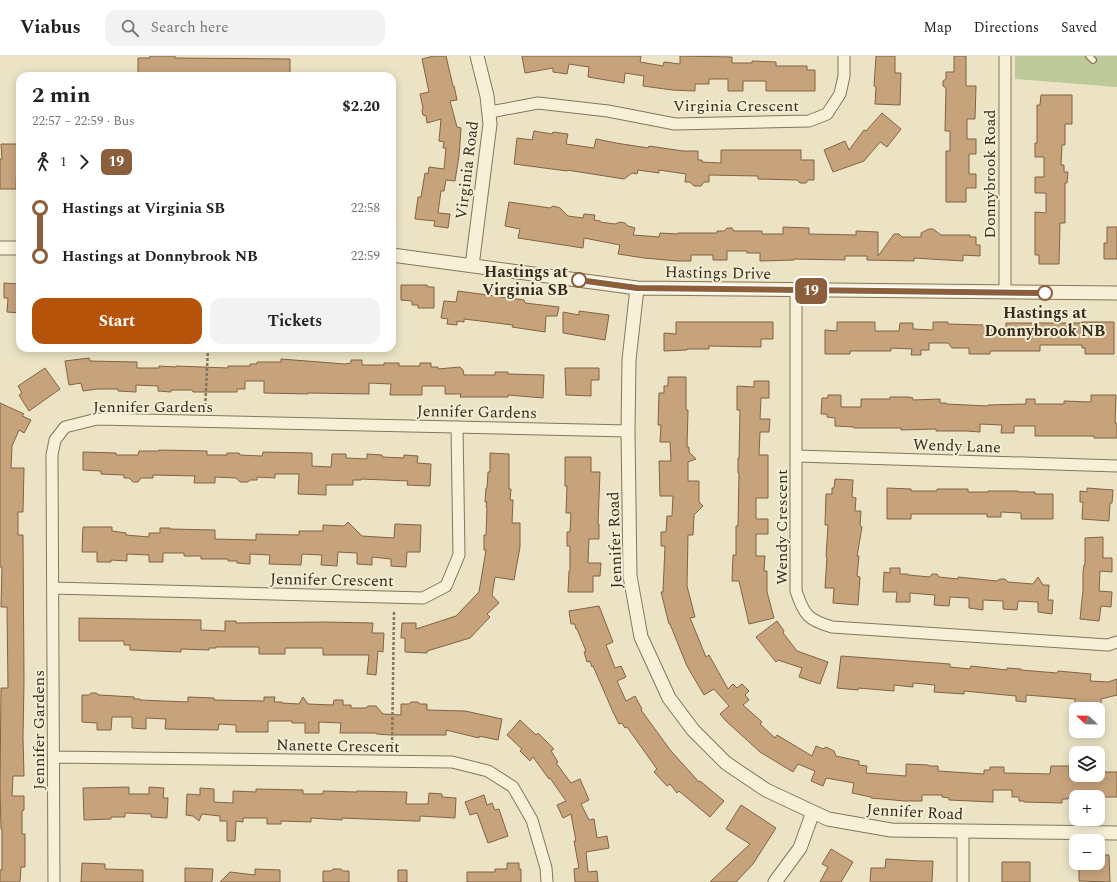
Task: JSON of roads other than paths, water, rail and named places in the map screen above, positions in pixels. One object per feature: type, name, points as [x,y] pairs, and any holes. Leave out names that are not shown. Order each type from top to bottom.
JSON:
[{"type":"street","name":"Virginia Road","points":[[472,266],[490,124],[490,112],[487,96],[477,56]]},
{"type":"street","name":"Virginia Crescent","points":[[490,112],[538,102],[608,111],[675,124],[809,121],[827,114],[840,94],[844,76],[844,56]]},
{"type":"street","name":"Donnybrook Road","points":[[1005,56],[1005,292]]},
{"type":"street","points":[[0,248],[16,248]]},
{"type":"street","name":"Hastings Drive","points":[[396,256],[637,288],[1117,293]]},
{"type":"street","name":"Jennifer Road","points":[[637,288],[629,360],[628,431],[630,576],[641,638],[669,698],[693,730],[726,763],[766,790],[828,819],[891,830],[1117,834]]},
{"type":"street","name":"Wendy Crescent","points":[[796,290],[796,591],[802,608],[812,620],[832,628],[1108,645],[1117,642]]},
{"type":"street","name":"Jennifer Gardens","points":[[54,882],[52,455],[55,440],[65,427],[97,419],[628,431]]},
{"type":"street","name":"Jennifer Crescent","points":[[53,588],[423,598],[446,586],[459,555],[457,427]]},
{"type":"street","name":"Wendy Lane","points":[[796,456],[1117,466]]},
{"type":"street","name":"Nanette Crescent","points":[[54,757],[452,762],[488,771],[513,787],[532,820],[546,868],[547,882]]},
{"type":"street","points":[[775,882],[800,848],[813,812]]},
{"type":"street","points":[[963,831],[963,882]]},
{"type":"place","name":"Hastings at Virginia SB","points":[[579,280]]},
{"type":"place","name":"Hastings at Donnybrook NB","points":[[1045,293]]}]
